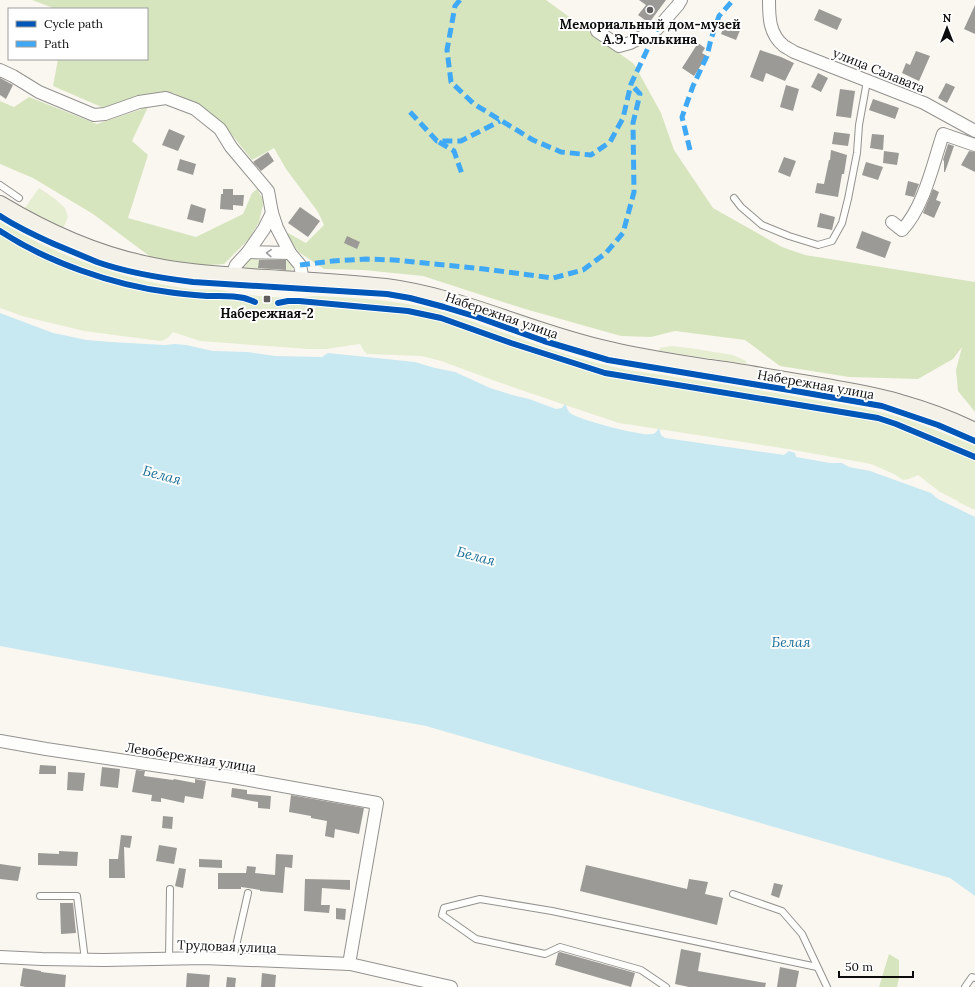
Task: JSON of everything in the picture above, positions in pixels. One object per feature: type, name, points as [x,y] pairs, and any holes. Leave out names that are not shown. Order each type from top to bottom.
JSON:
[{"type":"street","points":[[597,30],[620,46],[630,43],[657,29],[681,0]]},
{"type":"street","name":"улица Салавата","points":[[769,0],[769,19],[774,35],[784,46],[794,52],[924,103],[975,131]]},
{"type":"street","points":[[0,70],[39,92],[94,116],[105,114],[139,102],[166,98],[195,109],[220,129],[231,147],[268,191],[272,213],[277,228],[290,253],[300,265],[302,280]]},
{"type":"street","points":[[892,222],[902,230],[909,222],[925,190],[942,134],[975,145]]},
{"type":"street","name":"Набережная улица","points":[[6,209],[76,243],[144,264],[193,272],[388,287],[412,291],[479,309],[588,345],[666,361],[868,395],[903,403],[940,415],[975,431]]},
{"type":"street","name":"Набережная улица","points":[[6,209],[43,239],[98,262],[134,272],[192,282],[387,294],[410,298],[477,317],[544,341],[608,360],[882,406],[938,425],[975,441]]},
{"type":"street","points":[[232,275],[236,265],[248,252],[264,229],[272,213]]},
{"type":"street","points":[[248,252],[290,253]]},
{"type":"street","name":"Левобережная улица","points":[[0,741],[233,777],[377,803],[349,964]]},
{"type":"street","name":"Трудовая улица","points":[[0,957],[85,960],[204,958],[349,964],[451,987]]},
{"type":"lane","points":[[734,198],[741,207],[762,225],[789,236],[818,245],[832,241],[842,223],[848,199],[857,153],[859,125],[868,81]]},
{"type":"lane","points":[[0,185],[6,209]]},
{"type":"lane","points":[[169,959],[170,889]]},
{"type":"lane","points":[[233,959],[248,893]]},
{"type":"lane","points":[[733,894],[782,911],[802,934],[827,987]]},
{"type":"lane","points":[[40,896],[77,896],[85,960]]},
{"type":"lane","points":[[666,987],[641,970],[560,947],[545,954],[476,939],[442,915],[444,908],[480,898],[552,911],[817,967]]},
{"type":"lane","points":[[964,987],[972,977],[975,978]]},
{"type":"green space","points":[[32,0],[546,0],[634,64],[661,113],[674,150],[713,208],[782,247],[805,255],[975,282],[975,412],[958,391],[956,370],[962,347],[953,359],[918,379],[849,377],[780,366],[745,340],[675,331],[651,337],[621,336],[525,309],[423,276],[363,270],[324,269],[300,253],[286,237],[288,233],[306,243],[324,225],[318,212],[286,169],[274,148],[252,160],[224,125],[174,93],[132,98],[106,109],[53,86],[58,60],[148,60],[148,8],[53,8]]},
{"type":"green space","points":[[29,97],[97,124],[148,107],[132,141],[148,155],[128,218],[196,237],[243,214],[252,193],[257,189],[264,201],[259,222],[249,239],[224,264],[193,266],[152,258],[93,214],[33,178],[0,164],[0,101],[14,107]]},
{"type":"green space","points":[[39,188],[54,198],[65,208],[68,217],[63,229],[24,209]]},
{"type":"green space","points":[[0,222],[45,246],[68,256],[140,280],[190,289],[220,290],[259,296],[291,298],[316,296],[350,298],[421,306],[461,317],[559,352],[614,367],[748,388],[872,410],[892,415],[928,427],[975,446],[975,510],[940,492],[918,475],[903,480],[894,474],[871,464],[788,449],[619,423],[441,361],[421,356],[367,354],[360,344],[326,349],[308,349],[200,341],[173,332],[167,338],[160,341],[84,331],[22,316],[0,308]]},
{"type":"green space","points":[[251,258],[286,259],[292,263],[294,267],[286,273],[246,269],[244,263]]},
{"type":"green space","points":[[671,346],[733,355],[746,361],[747,363],[659,350],[660,348]]},
{"type":"green space","points":[[889,954],[899,960],[899,978],[897,987],[879,987]]},
{"type":"water","name":"Белая","points":[[0,313],[53,333],[87,340],[165,345],[175,344],[213,351],[248,352],[275,356],[322,357],[328,353],[415,362],[455,372],[490,388],[529,399],[556,409],[562,408],[565,404],[570,413],[575,416],[636,433],[652,434],[659,428],[661,435],[665,438],[784,455],[789,451],[795,453],[796,457],[830,463],[842,463],[849,467],[870,471],[931,493],[938,499],[975,517],[975,896],[950,878],[426,726],[0,646]]},
{"type":"building","name":"Мемориальный дом-музей А.Э. Тюлькина","points":[[639,0],[666,0],[649,23],[638,15],[646,5]]},
{"type":"building","points":[[975,5],[975,34],[964,29]]},
{"type":"building","points":[[819,9],[842,19],[837,30],[814,20]]},
{"type":"building","points":[[726,22],[741,28],[736,40],[721,34]]},
{"type":"building","points":[[698,43],[705,48],[702,53],[707,56],[694,76],[682,68]]},
{"type":"building","points":[[760,50],[794,63],[785,81],[766,73],[763,82],[750,77]]},
{"type":"building","points":[[916,51],[930,56],[919,81],[902,73],[906,63],[910,65]]},
{"type":"building","points":[[818,73],[828,78],[821,92],[811,87]]},
{"type":"building","points":[[0,78],[13,85],[6,99],[0,95]]},
{"type":"building","points":[[946,83],[955,87],[947,103],[938,98]]},
{"type":"building","points":[[786,85],[799,89],[793,111],[780,107]]},
{"type":"building","points":[[840,89],[855,91],[851,118],[836,116]]},
{"type":"building","points":[[873,99],[899,108],[895,119],[869,110]]},
{"type":"building","points":[[169,129],[185,136],[178,151],[162,145]]},
{"type":"building","points":[[834,132],[850,134],[848,146],[832,144]]},
{"type":"building","points":[[872,134],[884,135],[883,150],[870,148]]},
{"type":"building","points":[[948,144],[954,146],[944,172],[943,160]]},
{"type":"building","points":[[831,150],[847,155],[838,197],[815,193],[817,183],[824,184]]},
{"type":"building","points":[[884,151],[899,153],[897,165],[883,163]]},
{"type":"building","points":[[969,151],[975,152],[975,172],[961,165]]},
{"type":"building","points":[[268,152],[274,161],[261,171],[253,162]]},
{"type":"building","points":[[784,157],[796,161],[790,177],[778,172]]},
{"type":"building","points":[[180,159],[196,164],[193,175],[177,170]]},
{"type":"building","points":[[866,162],[883,167],[878,180],[862,175]]},
{"type":"building","points":[[908,181],[919,184],[914,197],[905,195]]},
{"type":"building","points":[[223,189],[233,189],[233,195],[244,195],[243,206],[233,205],[233,210],[220,209],[221,194],[223,194]]},
{"type":"building","points":[[933,189],[939,192],[936,200],[941,202],[934,218],[923,213]]},
{"type":"building","points":[[191,204],[206,209],[203,223],[187,219]]},
{"type":"building","points":[[300,207],[320,221],[308,237],[288,223]]},
{"type":"building","points":[[820,213],[835,217],[832,230],[817,227]]},
{"type":"building","points":[[862,231],[891,242],[885,258],[856,248]]},
{"type":"building","points":[[347,236],[360,242],[357,249],[344,243]]},
{"type":"building","points":[[259,260],[286,260],[286,270],[258,268]]},
{"type":"building","points":[[40,765],[56,766],[56,774],[39,774]]},
{"type":"building","points":[[102,767],[120,769],[118,788],[100,786]]},
{"type":"building","points":[[136,770],[145,771],[144,776],[195,783],[195,779],[206,781],[203,799],[185,796],[184,803],[161,798],[161,802],[151,801],[152,795],[132,792]]},
{"type":"building","points":[[68,772],[85,773],[83,791],[67,790]]},
{"type":"building","points":[[232,788],[247,790],[247,794],[271,796],[270,809],[258,808],[258,802],[231,797]]},
{"type":"building","points":[[291,795],[364,808],[359,834],[335,829],[334,838],[325,836],[327,821],[289,812]]},
{"type":"building","points":[[163,816],[173,817],[172,829],[162,828]]},
{"type":"building","points":[[121,835],[132,836],[130,848],[124,847],[125,878],[109,878],[109,859],[118,859]]},
{"type":"building","points":[[159,845],[177,848],[174,864],[156,861]]},
{"type":"building","points":[[59,851],[78,852],[77,866],[38,865],[38,853],[59,854]]},
{"type":"building","points":[[276,854],[293,855],[292,868],[285,867],[283,893],[260,891],[241,887],[241,889],[218,889],[218,873],[246,873],[247,866],[256,867],[255,873],[275,875]]},
{"type":"building","points":[[199,859],[222,860],[222,868],[199,867]]},
{"type":"building","points":[[0,864],[21,867],[18,881],[0,879]]},
{"type":"building","points":[[586,865],[687,889],[689,879],[708,882],[705,894],[723,898],[717,925],[580,891]]},
{"type":"building","points":[[179,868],[186,869],[183,888],[175,886]]},
{"type":"building","points":[[305,879],[350,880],[350,890],[322,888],[321,905],[330,905],[329,913],[304,911]]},
{"type":"building","points":[[774,883],[783,885],[779,898],[771,895]]},
{"type":"building","points":[[60,903],[73,903],[76,933],[61,934]]},
{"type":"building","points":[[336,908],[346,909],[345,920],[336,919]]},
{"type":"building","points":[[681,949],[701,953],[698,971],[766,983],[765,987],[689,987],[675,984]]},
{"type":"building","points":[[560,952],[635,973],[631,987],[555,965],[558,953]]},
{"type":"building","points":[[780,967],[799,971],[796,987],[777,987]]},
{"type":"building","points":[[23,968],[66,975],[65,987],[20,986]]},
{"type":"building","points":[[187,973],[210,975],[209,987],[186,987]]},
{"type":"building","points":[[262,973],[276,975],[275,987],[261,987]]},
{"type":"building","points":[[227,977],[236,978],[235,987],[226,987]]},
{"type":"marked path","points":[[460,0],[455,6],[447,50],[451,82],[474,104],[533,140],[561,152],[591,155],[610,142],[623,118],[631,84],[657,29]]},
{"type":"marked path","points":[[690,150],[682,117],[693,86],[707,56],[719,16],[733,0]]},
{"type":"marked path","points":[[300,265],[366,259],[394,260],[553,278],[583,270],[606,253],[623,233],[634,192],[633,123],[640,94],[631,84]]},
{"type":"marked path","points":[[410,112],[437,141],[461,141],[500,121]]},
{"type":"marked path","points":[[439,142],[454,151],[462,174]]},
{"type":"cycle path","points":[[0,216],[13,224],[59,246],[97,262],[132,272],[193,282],[387,294],[410,298],[477,317],[544,341],[608,360],[882,406],[938,425],[975,441]]},
{"type":"cycle path","points":[[0,231],[38,253],[103,278],[147,289],[207,296],[235,296],[255,302]]},
{"type":"cycle path","points":[[278,303],[299,301],[408,311],[441,318],[511,343],[605,373],[878,418],[975,457]]},
{"type":"place","name":"Мемориальный дом-музей А.Э. Тюлькина","points":[[650,10]]},
{"type":"place","name":"Набережная-2","points":[[267,299]]}]
